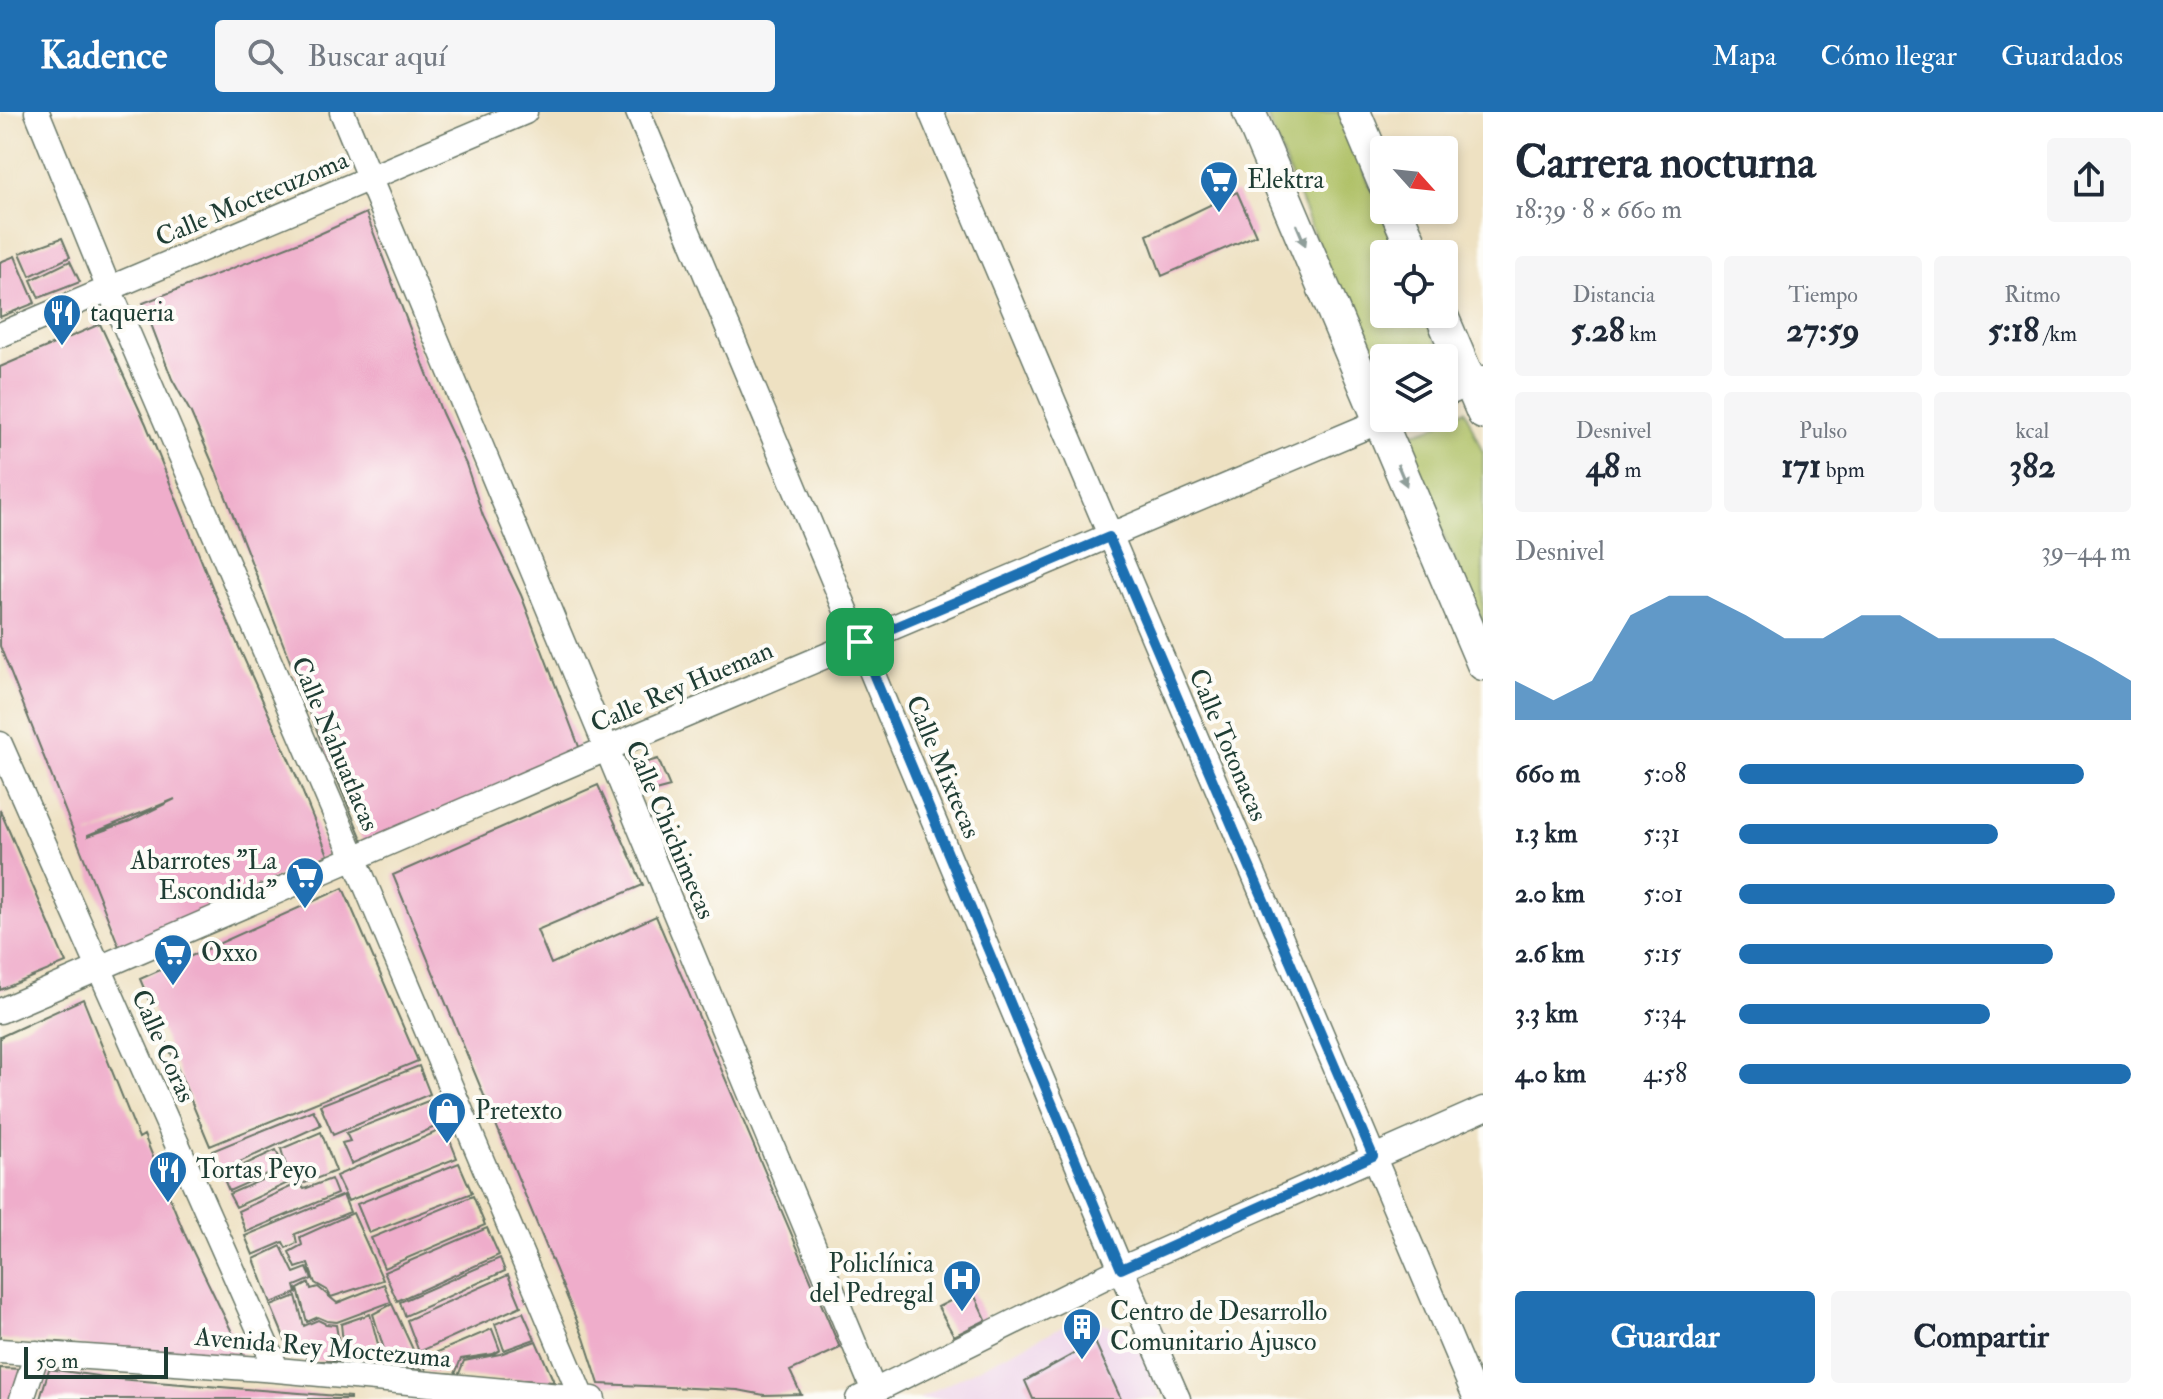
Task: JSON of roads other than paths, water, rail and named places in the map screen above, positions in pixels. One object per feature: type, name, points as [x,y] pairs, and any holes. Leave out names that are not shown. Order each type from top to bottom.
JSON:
[{"type":"main road","points":[[1249,112],[1370,390]]},
{"type":"main road","points":[[1354,112],[1370,150]]},
{"type":"main road","points":[[1446,328],[1466,386],[1483,413]]},
{"type":"main road","points":[[1388,432],[1483,664]]},
{"type":"street","name":"Calle Nahuatlacas","points":[[37,112],[109,289],[582,1398]]},
{"type":"street","name":"Calle Chichimecas","points":[[342,112],[606,749],[866,1395]]},
{"type":"street","name":"Calle Moctecuzoma","points":[[0,335],[525,112]]},
{"type":"street","name":"Calle Mixtecas","points":[[638,112],[1178,1399]]},
{"type":"street","name":"Calle Totonacas","points":[[931,112],[1476,1399]]},
{"type":"street","name":"Calle Rey Hueman","points":[[0,1011],[606,749],[1370,426]]},
{"type":"street","name":"Calle Coras","points":[[0,744],[277,1370]]},
{"type":"street","points":[[866,1395],[1121,1269],[1483,1109]]},
{"type":"street","name":"Avenida Rey Moctezuma","points":[[0,1351],[277,1370],[418,1392],[593,1399]]},
{"type":"street","points":[[22,1399],[37,1353]]},
{"type":"place","name":"Elektra","points":[[1219,214]]},
{"type":"place","name":"taqueria","points":[[62,347]]},
{"type":"place","name":"Abarrotes \"La Escondida\"","points":[[305,910]]},
{"type":"place","name":"Oxxo","points":[[173,987]]},
{"type":"place","name":"Pretexto","points":[[447,1145]]},
{"type":"place","name":"Tortas Peyo","points":[[168,1204]]},
{"type":"place","name":"Policlínica del Pedregal","points":[[962,1313]]},
{"type":"place","name":"Centro de Desarrollo Comunitario Ajusco","points":[[1082,1361]]}]
